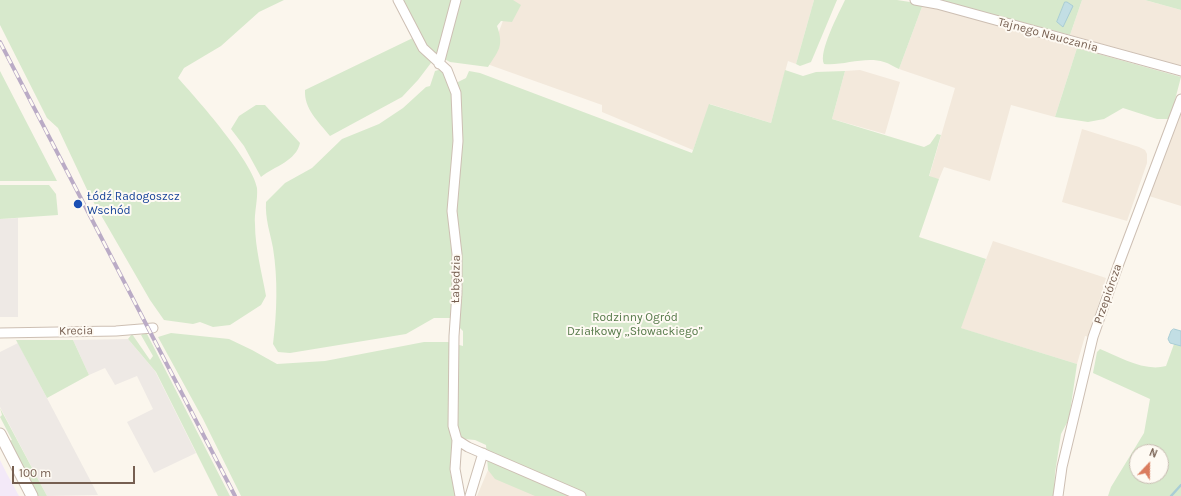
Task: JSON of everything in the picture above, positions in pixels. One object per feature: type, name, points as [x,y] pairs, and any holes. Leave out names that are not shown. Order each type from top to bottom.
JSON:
[{"type":"street","name":"Łabędzia","points":[[398,0],[423,48],[447,70],[456,93],[458,141],[452,212],[457,254],[453,426],[457,440]]},
{"type":"street","points":[[439,64],[456,0]]},
{"type":"street","name":"Tajnego Nauczania","points":[[915,0],[937,4],[1181,71]]},
{"type":"street","name":"Przepiórcza","points":[[1058,496],[1062,467],[1093,337],[1181,99]]},
{"type":"street","name":"Krecia","points":[[0,333],[153,328]]},
{"type":"street","points":[[0,434],[32,496]]},
{"type":"street","points":[[457,440],[468,448],[483,453],[581,496]]},
{"type":"street","points":[[457,440],[455,469],[460,496]]},
{"type":"street","points":[[470,496],[483,453]]},
{"type":"shaded area","points":[[489,0],[814,0],[796,64],[788,61],[771,123],[710,104],[693,150],[602,112],[602,105],[487,64],[508,7]]},
{"type":"shaded area","points":[[1082,0],[1145,0],[1181,10],[1181,66],[1070,35]]},
{"type":"shaded area","points":[[923,4],[1077,48],[1055,117],[1011,105],[990,181],[944,167],[939,179],[929,177],[955,88],[899,69]]},
{"type":"shaded area","points":[[860,70],[900,82],[885,134],[832,119],[845,71]]},
{"type":"shaded area","points":[[1181,110],[1181,206],[1149,196]]},
{"type":"shaded area","points":[[1082,129],[1139,147],[1145,150],[1147,154],[1147,163],[1127,221],[1062,202]]},
{"type":"shaded area","points":[[18,218],[18,317],[0,317],[0,219]]},
{"type":"shaded area","points":[[993,241],[1106,278],[1089,337],[1085,336],[1077,364],[960,328]]},
{"type":"shaded area","points":[[128,339],[155,371],[196,453],[154,473],[127,422],[153,409],[137,376],[115,385],[105,368],[89,375],[73,340]]},
{"type":"shaded area","points":[[18,343],[98,495],[47,496],[0,407],[0,352]]},
{"type":"shaded area","points":[[0,460],[7,474],[19,496],[0,496]]},
{"type":"shaded area","points":[[488,470],[541,496],[477,496]]},
{"type":"green space","points":[[0,0],[284,0],[259,12],[221,46],[184,68],[178,78],[223,131],[246,163],[253,177],[257,188],[255,233],[266,296],[261,305],[230,325],[213,327],[200,322],[193,324],[164,320],[150,300],[90,196],[58,128],[47,118],[0,25]]},
{"type":"green space","points":[[401,0],[513,0],[521,5],[512,22],[501,21],[497,26],[500,38],[499,48],[488,67],[450,62],[437,55],[418,80],[402,97],[330,136],[309,109],[305,97],[305,90],[419,35]]},
{"type":"green space","points":[[814,0],[837,0],[811,62],[800,66],[796,64]]},
{"type":"green space","points":[[845,0],[897,0],[923,4],[899,69],[877,60],[824,64],[823,58],[826,42]]},
{"type":"green space","points":[[939,0],[1082,0],[1070,35]]},
{"type":"green space","points":[[1145,0],[1181,0],[1181,10]]},
{"type":"green space","points":[[1077,48],[1181,77],[1170,119],[1157,119],[1123,108],[1104,119],[1088,122],[1055,117]]},
{"type":"green space","name":"Rodzinny Ogród Działkowy „Słowackiego”","points":[[442,69],[456,83],[466,78],[469,71],[480,73],[692,153],[709,104],[771,123],[785,70],[803,76],[816,72],[845,71],[832,119],[924,147],[930,144],[937,134],[941,135],[929,176],[939,179],[919,237],[986,259],[961,328],[1077,364],[1069,419],[1061,434],[1055,473],[1054,494],[1058,496],[535,496],[495,479],[488,470],[486,445],[475,440],[464,439],[453,446],[450,472],[456,496],[241,496],[203,419],[158,337],[171,333],[229,339],[277,364],[325,361],[424,342],[448,342],[463,346],[463,331],[450,318],[434,318],[406,334],[290,353],[278,352],[273,344],[276,308],[276,272],[267,220],[266,202],[285,183],[312,168],[342,139],[379,124],[403,108],[426,87],[430,86],[435,71]]},
{"type":"green space","points":[[0,71],[57,181],[0,181]]},
{"type":"green space","points":[[256,105],[265,105],[300,143],[298,149],[290,159],[261,177],[244,146],[231,129],[239,116]]},
{"type":"green space","points":[[0,185],[49,185],[56,194],[58,215],[0,219]]},
{"type":"green space","points":[[144,333],[147,334],[230,496],[218,496],[156,372],[128,339],[132,334],[150,360],[153,356],[141,335]]},
{"type":"green space","points":[[16,340],[73,340],[89,375],[47,398]]},
{"type":"green space","points":[[1174,344],[1181,346],[1181,496],[1108,496],[1111,487],[1129,458],[1129,484],[1169,484],[1169,444],[1137,444],[1144,433],[1150,399],[1093,373],[1097,352],[1100,349],[1132,363],[1149,367],[1166,366]]},
{"type":"green space","points":[[0,408],[47,496],[38,496],[9,441],[12,440],[0,417],[2,415]]},
{"type":"water","points":[[1065,2],[1073,6],[1063,27],[1057,22]]},
{"type":"water","points":[[1174,329],[1181,331],[1181,346],[1170,343],[1168,339],[1171,331]]},
{"type":"waterway","points":[[1171,496],[1181,485]]},
{"type":"railway","points":[[0,42],[235,496]]},
{"type":"place","name":"Łódź Radogoszcz Wschód","points":[[78,204]]}]
